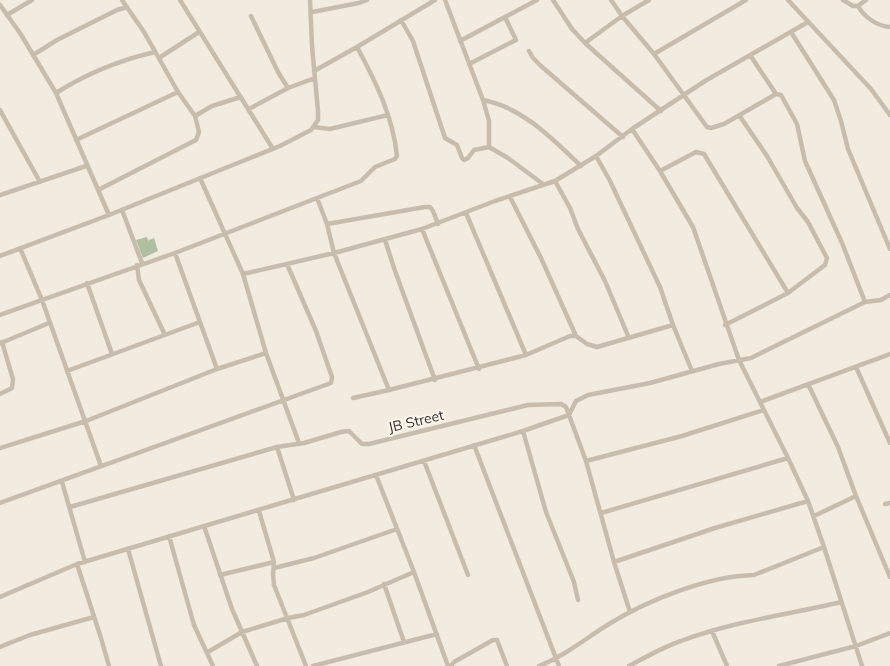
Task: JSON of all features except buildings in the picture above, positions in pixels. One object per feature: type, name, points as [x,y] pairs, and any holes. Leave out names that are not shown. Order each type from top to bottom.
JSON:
[{"type":"street","points":[[7,15],[32,0]]},
{"type":"street","points":[[98,190],[196,140],[199,132],[195,116],[178,92],[122,0]]},
{"type":"street","points":[[180,0],[273,148]]},
{"type":"street","points":[[0,256],[122,210],[306,133],[318,120],[310,0]]},
{"type":"street","points":[[312,12],[367,0]]},
{"type":"street","points":[[314,71],[358,47],[435,0]]},
{"type":"street","points":[[445,0],[483,100],[489,121],[489,147]]},
{"type":"street","points":[[460,41],[537,0]]},
{"type":"street","points":[[553,0],[572,29],[585,43],[661,111]]},
{"type":"street","points":[[611,0],[654,54],[702,121],[711,128],[724,124],[776,94]]},
{"type":"street","points":[[585,43],[622,16],[649,0]]},
{"type":"street","points":[[654,54],[746,0]]},
{"type":"street","points":[[788,0],[871,89],[890,115]]},
{"type":"street","points":[[843,0],[853,6],[858,6],[866,0]]},
{"type":"street","points":[[0,5],[20,33],[56,93],[86,166],[92,175],[109,215]]},
{"type":"street","points":[[858,6],[863,14],[883,26],[890,27]]},
{"type":"street","points":[[33,55],[57,40],[117,10],[127,7]]},
{"type":"street","points":[[251,16],[278,72],[288,88]]},
{"type":"street","points":[[469,64],[516,40],[505,17]]},
{"type":"street","points":[[401,20],[413,41],[445,138],[457,145],[462,158],[464,160],[468,158],[474,150],[489,147],[508,158],[543,184]]},
{"type":"street","points":[[243,274],[334,253],[422,229],[555,181],[596,156],[632,129],[684,95],[808,22]]},
{"type":"street","points":[[159,58],[199,32]]},
{"type":"street","points":[[791,32],[834,100],[848,150],[890,249]]},
{"type":"street","points":[[0,315],[139,264],[175,253],[360,181],[380,164],[396,158],[394,132],[374,77],[358,47]]},
{"type":"street","points":[[529,51],[541,66],[623,137]]},
{"type":"street","points":[[56,93],[74,81],[97,71],[155,52]]},
{"type":"street","points":[[750,55],[776,94],[781,95],[797,124],[805,161],[842,243],[865,302]]},
{"type":"street","points":[[249,108],[288,88],[315,78]]},
{"type":"street","points":[[76,140],[178,92]]},
{"type":"street","points":[[195,116],[212,106],[241,97]]},
{"type":"street","points":[[483,100],[505,107],[537,126],[581,166]]},
{"type":"street","points":[[0,110],[40,182]]},
{"type":"street","points":[[314,126],[330,129],[388,115]]},
{"type":"street","points":[[726,325],[788,293],[825,265],[827,258],[808,222],[797,208],[767,156],[739,115]]},
{"type":"street","points":[[632,129],[660,171],[693,227],[739,360],[788,458],[814,516],[862,666]]},
{"type":"street","points":[[660,171],[696,152],[704,154],[788,293]]},
{"type":"street","points":[[596,156],[610,181],[660,287],[692,371]]},
{"type":"street","points":[[0,195],[86,166]]},
{"type":"street","points":[[200,178],[243,274],[266,352],[299,443]]},
{"type":"street","points":[[555,181],[605,281],[628,338]]},
{"type":"street","points":[[510,197],[541,258],[576,336],[587,344],[597,347],[673,325]]},
{"type":"street","points":[[317,198],[327,224],[334,253],[389,390]]},
{"type":"street","points":[[327,224],[425,207],[430,207],[434,211],[438,224]]},
{"type":"street","points":[[122,210],[139,264],[139,280],[165,335]]},
{"type":"street","points":[[466,213],[526,356]]},
{"type":"street","points":[[422,229],[479,368]]},
{"type":"street","points":[[385,240],[435,380]]},
{"type":"street","points":[[20,248],[42,300],[101,466]]},
{"type":"street","points":[[175,253],[217,369]]},
{"type":"street","points":[[0,503],[331,383],[332,377],[316,331],[287,264]]},
{"type":"street","points":[[87,283],[112,354]]},
{"type":"street","points":[[0,597],[77,564],[523,431],[569,414],[576,401],[588,396],[650,383],[750,358],[865,302],[881,300],[890,295]]},
{"type":"street","points":[[67,371],[200,322]]},
{"type":"street","points":[[0,394],[12,388],[13,379],[1,343],[49,323]]},
{"type":"street","points":[[353,398],[435,380],[526,356],[570,336],[576,336]]},
{"type":"street","points":[[0,448],[86,421],[217,369],[266,352]]},
{"type":"street","points":[[760,402],[890,354]]},
{"type":"street","points":[[856,367],[890,443]]},
{"type":"street","points":[[808,384],[838,447],[856,496],[888,566],[890,577]]},
{"type":"street","name":"JB Street","points":[[70,507],[277,446],[299,443],[349,431],[362,444],[369,444],[528,405],[561,404],[566,407],[569,414]]},
{"type":"street","points":[[586,461],[692,433],[764,410]]},
{"type":"street","points":[[569,414],[586,461],[630,612]]},
{"type":"street","points":[[523,431],[546,512],[574,582],[578,600]]},
{"type":"street","points":[[474,445],[559,666]]},
{"type":"street","points":[[277,446],[294,500]]},
{"type":"street","points":[[601,514],[788,458]]},
{"type":"street","points":[[424,461],[468,575]]},
{"type":"street","points":[[376,475],[449,666],[492,640],[497,640],[507,666]]},
{"type":"street","points":[[62,482],[85,562]]},
{"type":"street","points":[[814,516],[856,496]]},
{"type":"street","points":[[614,562],[715,528],[808,501]]},
{"type":"street","points":[[259,511],[274,562],[272,574],[274,585],[306,666]]},
{"type":"street","points":[[204,526],[220,575],[257,666]]},
{"type":"street","points":[[274,568],[314,558],[397,530]]},
{"type":"street","points":[[169,536],[194,625],[213,666]]},
{"type":"street","points":[[540,666],[556,659],[609,623],[669,594],[701,584],[741,575],[754,575],[824,547]]},
{"type":"street","points":[[128,549],[160,666]]},
{"type":"street","points":[[220,575],[274,562]]},
{"type":"street","points":[[77,564],[107,666]]},
{"type":"street","points":[[208,652],[242,632],[304,615],[414,572]]},
{"type":"street","points":[[384,584],[404,642]]},
{"type":"street","points":[[629,666],[657,651],[712,631],[841,602]]},
{"type":"street","points":[[0,647],[30,635],[94,617]]},
{"type":"street","points":[[712,631],[727,666]]},
{"type":"street","points":[[780,666],[856,646],[890,632]]},
{"type":"street","points":[[313,666],[437,634]]},
{"type":"green space","points":[[147,237],[149,242],[149,240],[154,238],[158,251],[143,258],[136,240]]}]
